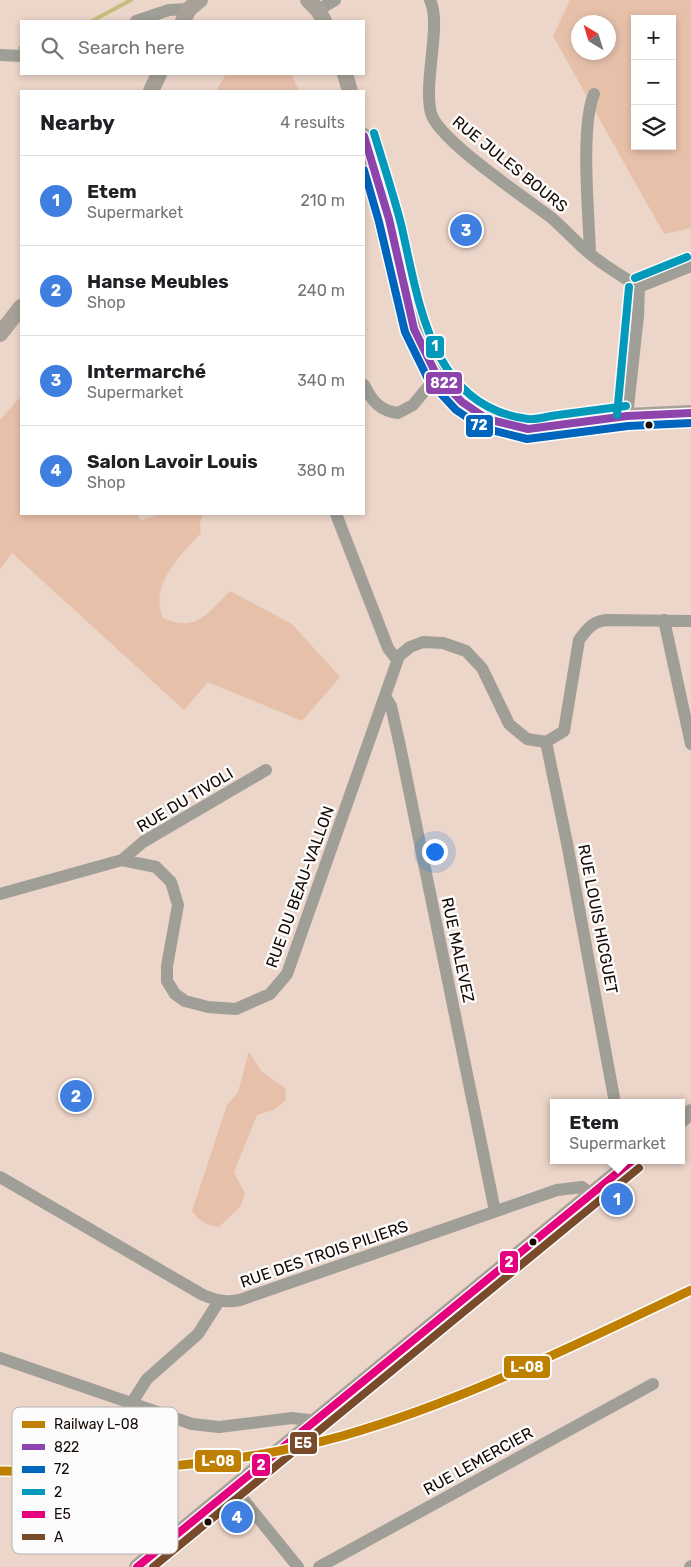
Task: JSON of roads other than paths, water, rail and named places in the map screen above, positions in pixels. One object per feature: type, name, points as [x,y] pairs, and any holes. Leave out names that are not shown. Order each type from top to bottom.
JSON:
[{"type":"main road","points":[[151,90],[159,75]]},
{"type":"main road","points":[[345,75],[350,90]]},
{"type":"main road","points":[[365,139],[389,219],[414,328],[437,376],[462,402],[487,419],[517,428],[528,429],[627,416],[691,413]]},
{"type":"main road","points":[[0,334],[20,308]]},
{"type":"main road","points":[[178,1534],[627,1164]]},
{"type":"main road","points":[[137,1567],[153,1554]]},
{"type":"street","points":[[317,10],[335,0]]},
{"type":"street","name":"RUE JULES BOURS","points":[[430,0],[434,15],[429,94],[431,114],[440,130],[554,221],[590,254],[639,287]]},
{"type":"street","points":[[139,20],[169,10],[190,10]]},
{"type":"street","points":[[0,55],[20,56]]},
{"type":"street","points":[[590,254],[587,158],[590,105],[594,94]]},
{"type":"street","points":[[627,416],[638,316],[639,287],[691,266]]},
{"type":"street","points":[[365,388],[373,402],[383,409],[398,413],[413,405],[437,376]]},
{"type":"street","points":[[336,515],[388,648],[397,660],[410,648],[423,642],[444,643],[466,650],[482,668],[508,724],[527,739],[546,742],[564,731],[579,640],[587,629],[596,622],[606,620],[691,621]]},
{"type":"street","points":[[664,620],[691,744]]},
{"type":"street","name":"RUE DU BEAU-VALLON","points":[[0,894],[122,860],[156,867],[171,882],[178,905],[167,980],[175,994],[185,1001],[192,1003],[236,1009],[270,994],[287,974],[397,660]]},
{"type":"street","name":"RUE MALEVEZ","points":[[384,696],[391,706],[400,746],[495,1211]]},
{"type":"street","name":"RUE LOUIS HICGUET","points":[[546,742],[614,1099]]},
{"type":"street","name":"RUE DU TIVOLI","points":[[122,860],[143,842],[266,770]]},
{"type":"street","name":"RUE DES TROIS PILIERS","points":[[0,1177],[203,1295],[219,1301],[240,1300],[557,1190],[582,1187],[591,1194]]},
{"type":"street","points":[[131,1404],[147,1379],[198,1334],[219,1301]]},
{"type":"street","points":[[0,1358],[140,1407]]},
{"type":"street","name":"RUE LEMERCIER","points":[[319,1567],[653,1384]]},
{"type":"street","points":[[178,1419],[192,1424],[219,1427],[292,1418],[317,1421]]},
{"type":"street","points":[[234,1488],[298,1567]]},
{"type":"waterway","points":[[94,20],[131,0]]},
{"type":"rail line","name":"L-08","points":[[178,1465],[258,1455],[342,1436],[387,1422],[476,1389],[520,1370],[691,1290]]},
{"type":"rail line","name":"L-08","points":[[0,1471],[12,1471]]},
{"type":"place","name":"Intermarché","points":[[466,230]]},
{"type":"place","name":"Hanse Meubles","points":[[76,1096]]},
{"type":"place","name":"Etem","points":[[617,1199]]},
{"type":"place","name":"Salon Lavoir Louis","points":[[237,1517]]}]
